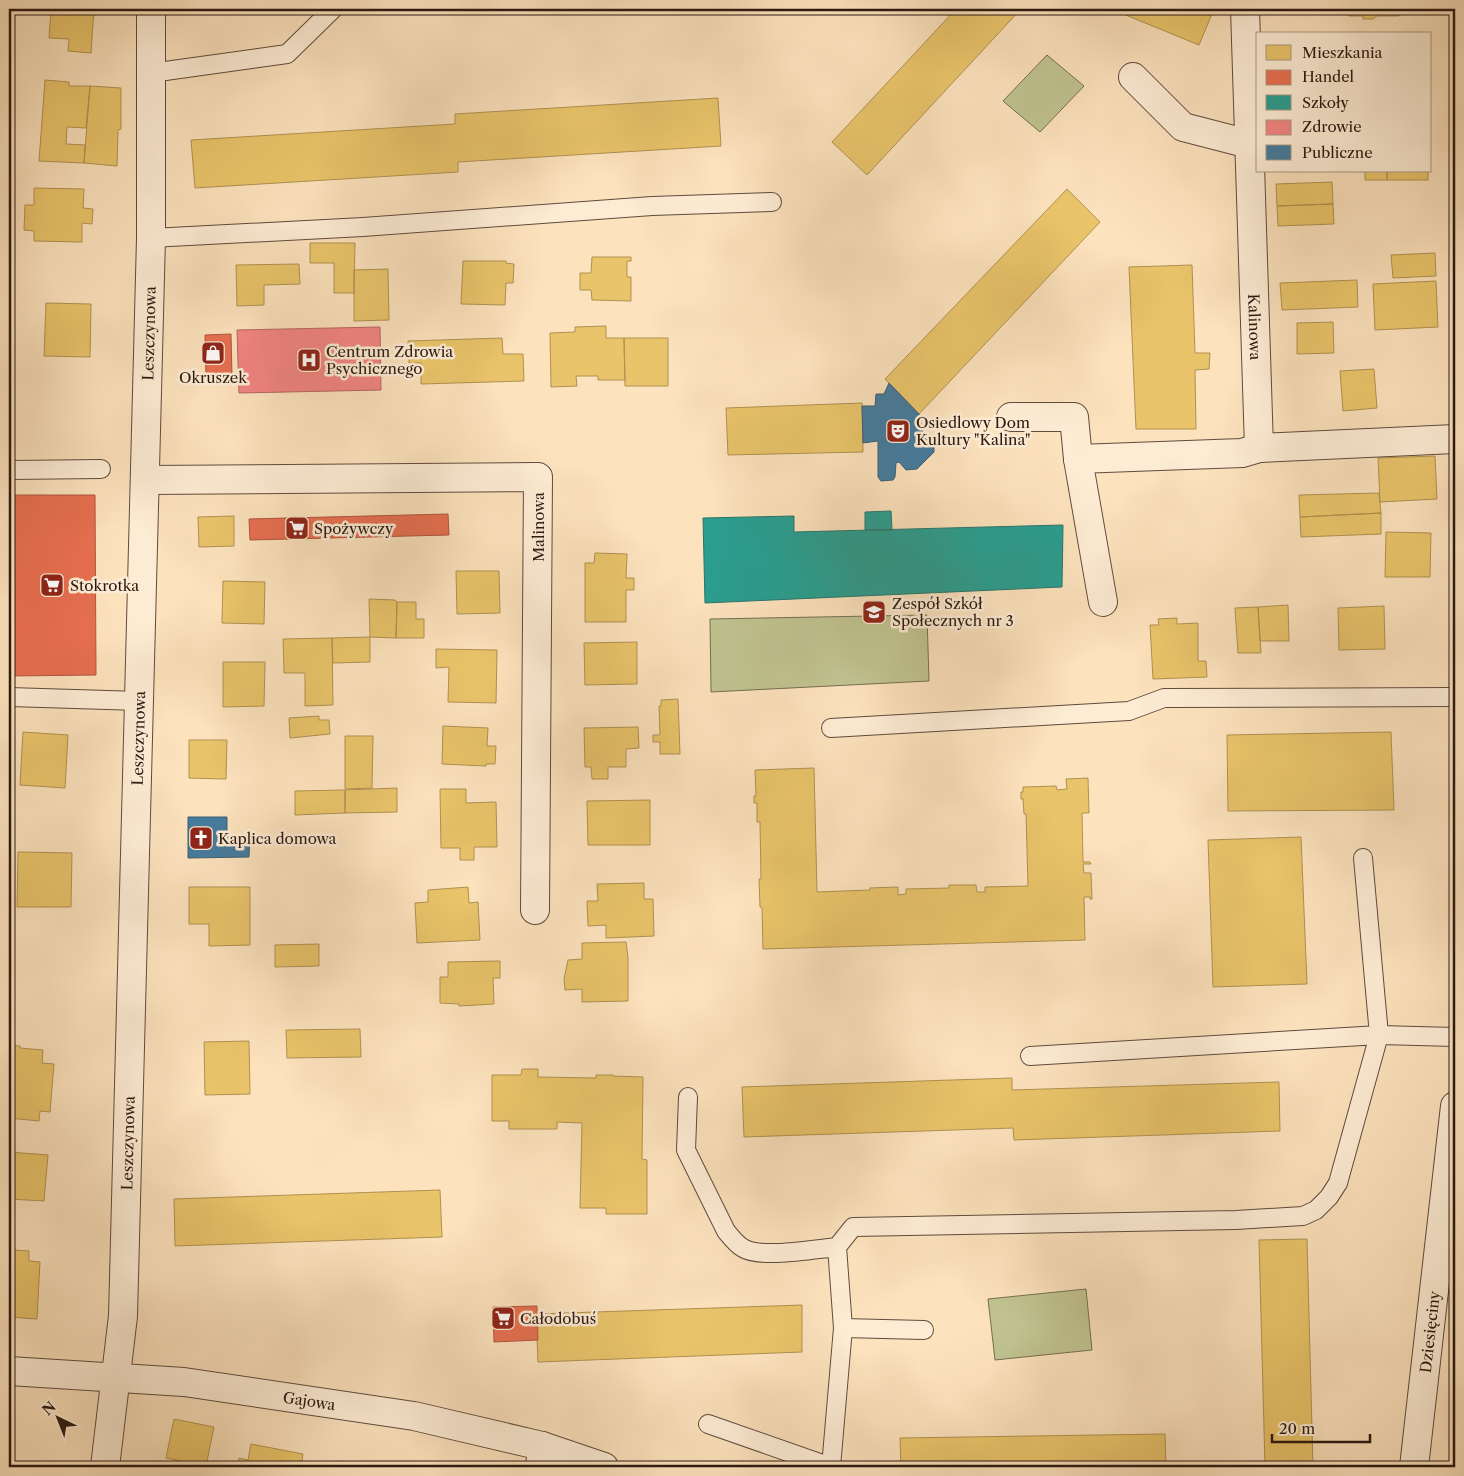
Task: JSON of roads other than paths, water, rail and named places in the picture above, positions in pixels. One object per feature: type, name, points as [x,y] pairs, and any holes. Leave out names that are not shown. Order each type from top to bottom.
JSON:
[{"type":"street","name":"Leszczynowa","points":[[105,1467],[123,1316],[151,238],[150,9]]},
{"type":"street","name":"Kalinowa","points":[[1245,9],[1259,448]]},
{"type":"street","points":[[1133,77],[1183,127],[1249,144]]},
{"type":"street","points":[[1011,417],[1074,417],[1078,459],[1103,602]]},
{"type":"street","points":[[1078,459],[1242,453],[1259,448],[1455,439]]},
{"type":"street","name":"Malinowa","points":[[145,480],[538,477],[535,910]]},
{"type":"street","name":"Dziesięciny","points":[[1414,1467],[1455,1106]]},
{"type":"street","name":"Gajowa","points":[[9,1371],[184,1382],[414,1416],[541,1457],[604,1467]]},
{"type":"lane","points":[[151,73],[287,54],[333,9]]},
{"type":"lane","points":[[151,238],[363,227],[652,206],[772,202]]},
{"type":"lane","points":[[9,470],[101,469]]},
{"type":"lane","points":[[9,697],[140,701]]},
{"type":"lane","points":[[831,728],[1129,711],[1164,698],[1455,697]]},
{"type":"lane","points":[[708,1424],[831,1467],[843,1328],[837,1247],[853,1227],[1236,1220],[1303,1216],[1316,1210],[1329,1197],[1338,1183],[1379,1035],[1363,858]]},
{"type":"lane","points":[[1030,1056],[1379,1035],[1455,1037]]},
{"type":"lane","points":[[688,1097],[686,1150],[726,1231],[734,1241],[743,1248],[753,1252],[788,1252],[837,1247]]},
{"type":"lane","points":[[843,1328],[924,1330]]},
{"type":"place","name":"Okruszek","points":[[213,353]]},
{"type":"place","name":"Centrum Zdrowia Psychicznego","points":[[309,360]]},
{"type":"place","name":"Osiedlowy Dom Kultury \"Kalina\"","points":[[898,431]]},
{"type":"place","name":"Spożywczy","points":[[297,528]]},
{"type":"place","name":"Stokrotka","points":[[52,585]]},
{"type":"place","name":"Zespół Szkół Społecznych nr 3","points":[[874,612]]},
{"type":"place","name":"Kaplica domowa","points":[[201,838]]},
{"type":"place","name":"Całodobuś","points":[[503,1318]]}]
